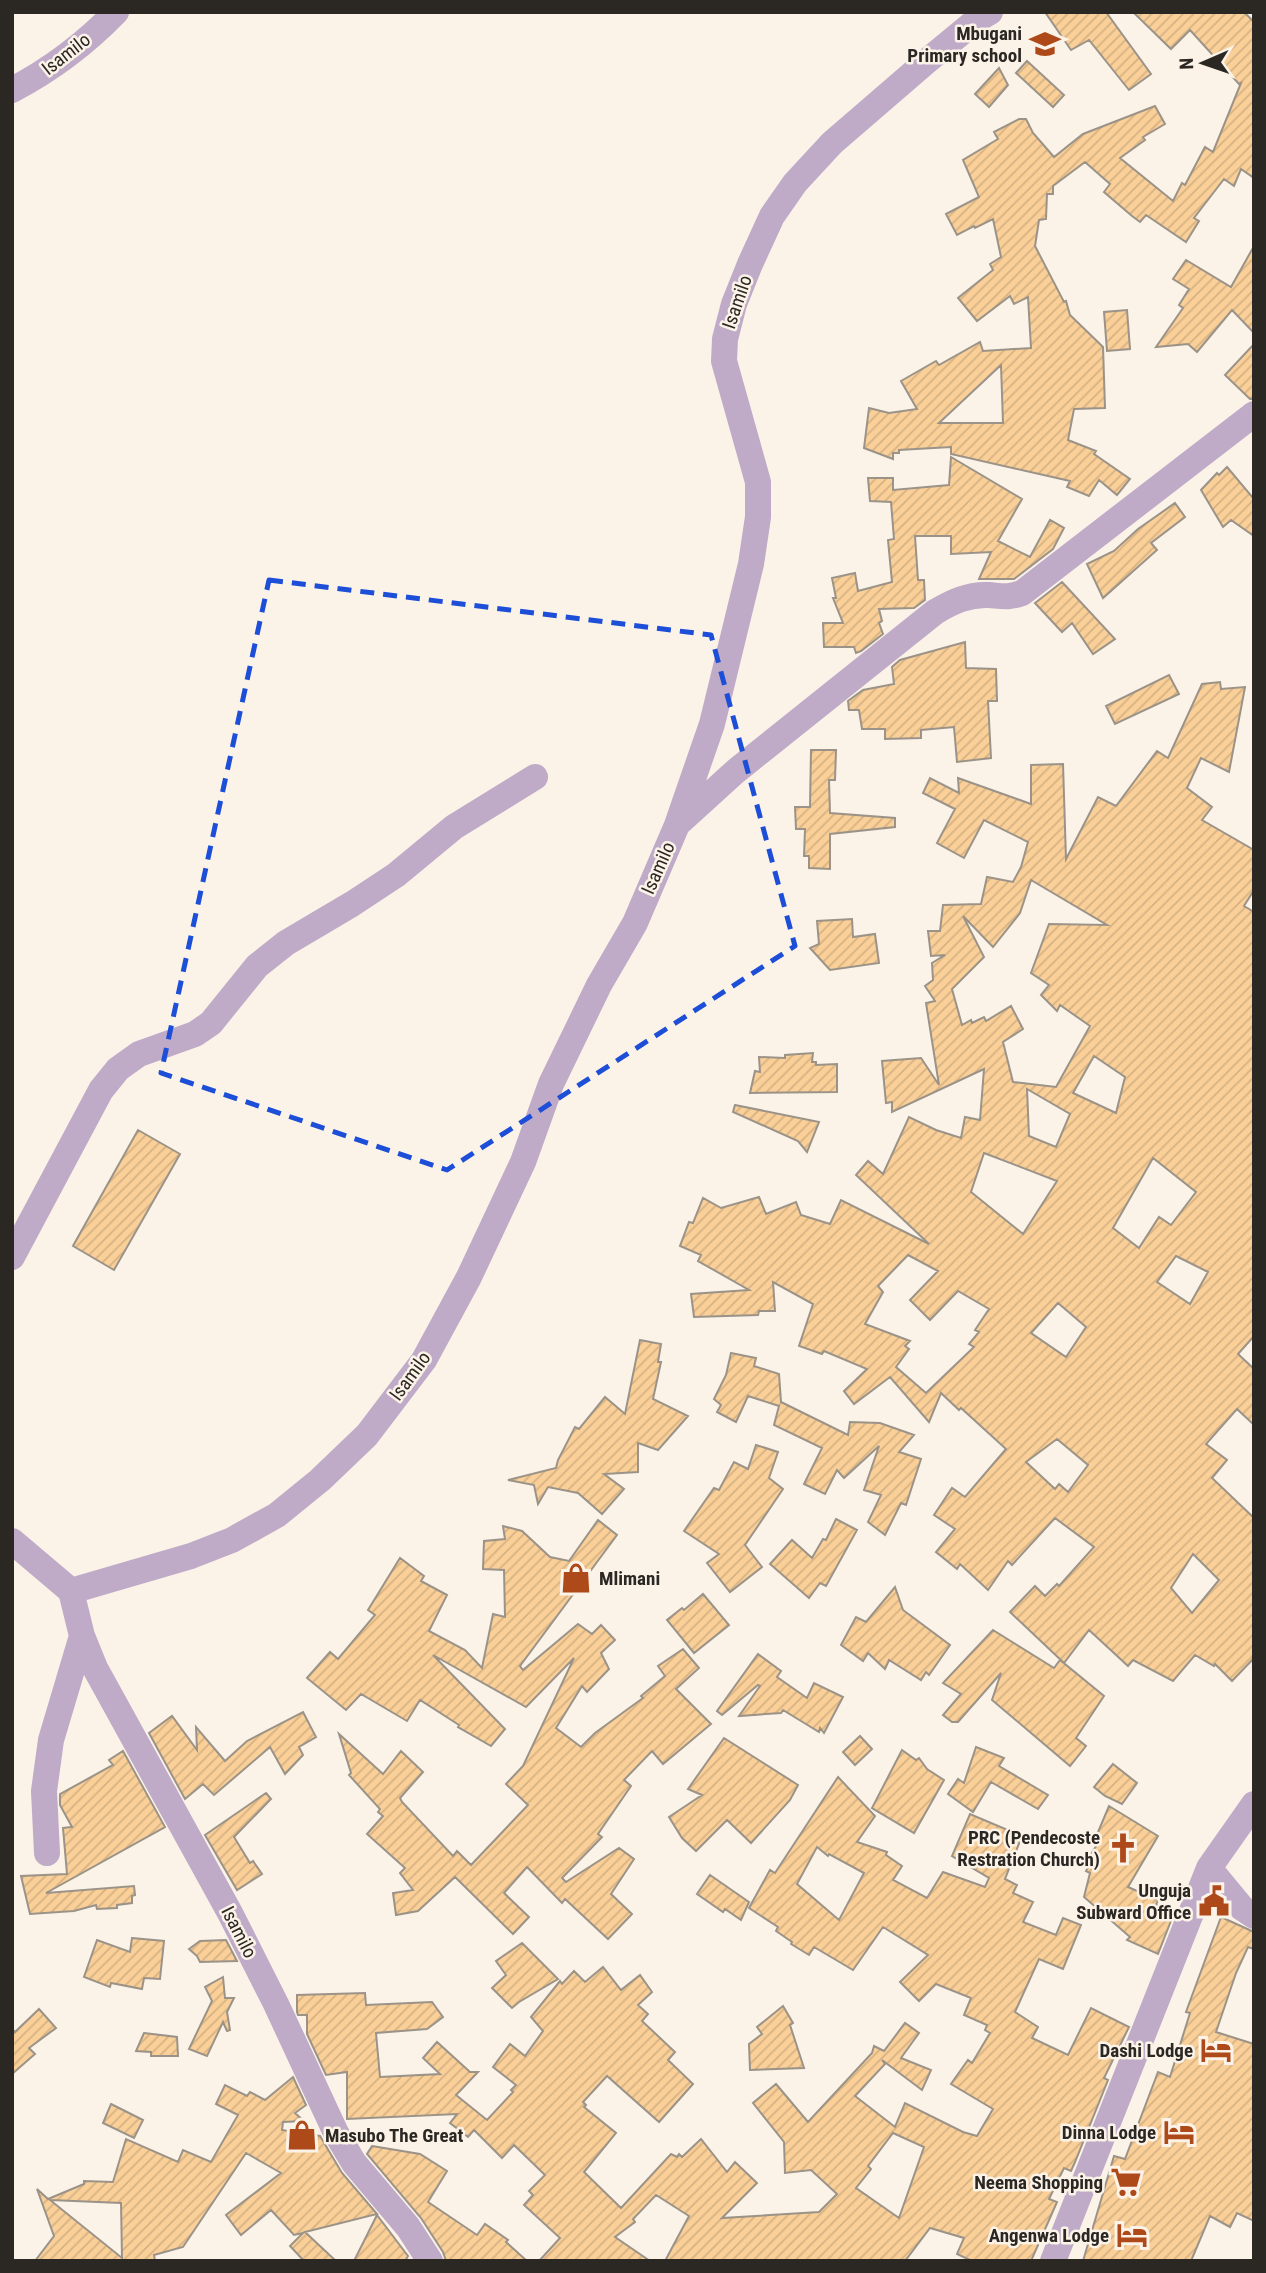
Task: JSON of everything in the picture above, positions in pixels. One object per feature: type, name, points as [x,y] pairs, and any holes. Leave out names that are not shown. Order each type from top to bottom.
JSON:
[{"type":"street","name":"Isamilo","points":[[12,90],[41,75],[76,50],[116,12]]},
{"type":"street","name":"Isamilo","points":[[430,2261],[408,2227],[354,2163],[336,2133],[253,1958],[105,1687],[82,1636],[71,1591],[191,1556],[232,1539],[277,1515],[320,1480],[367,1435],[424,1360],[469,1277],[523,1162],[551,1084],[600,985],[635,923],[677,825],[712,724],[751,564],[758,517],[758,482],[724,361],[725,339],[734,304],[772,216],[795,183],[843,134],[927,61],[990,12]]},
{"type":"street","points":[[677,825],[736,771],[935,612],[954,601],[972,596],[1011,598],[1022,593],[1254,414]]},
{"type":"street","points":[[12,1257],[101,1090],[118,1069],[139,1054],[195,1034],[211,1023],[257,966],[286,943],[385,883],[454,827],[535,777]]},
{"type":"street","points":[[12,1541],[39,1561],[71,1591]]},
{"type":"street","points":[[47,1853],[44,1791],[51,1740],[82,1636]]},
{"type":"street","points":[[1053,2261],[1209,1868],[1254,1804]]},
{"type":"street","points":[[1209,1868],[1242,1908],[1254,1916]]},
{"type":"highlighted area","points":[[269,580],[711,635],[795,946],[447,1170],[161,1073]]},
{"type":"building","points":[[1045,12],[1106,12],[1151,74],[1129,90],[1089,40],[1071,50]]},
{"type":"building","points":[[1133,12],[1244,12],[1254,22],[1254,178],[1241,169],[1234,186],[1224,179],[1194,218],[1199,221],[1186,242],[1146,215],[1140,222],[1132,216],[1104,192],[1110,184],[1085,162],[1053,186],[1053,194],[1047,194],[1046,219],[1039,220],[1035,246],[1064,302],[1066,301],[1070,315],[1103,347],[1105,408],[1074,409],[1068,440],[1096,451],[1094,454],[1130,479],[1117,495],[1099,480],[1089,496],[1067,487],[1070,481],[951,454],[951,447],[899,450],[899,453],[893,453],[893,459],[864,448],[869,408],[889,413],[917,409],[901,381],[936,361],[939,365],[980,342],[983,351],[1031,348],[1028,297],[1014,304],[1010,296],[977,321],[958,298],[993,270],[990,264],[1001,257],[993,219],[957,235],[946,214],[979,197],[963,160],[998,139],[994,132],[1019,119],[1026,119],[1033,133],[1054,157],[1083,134],[1155,106],[1165,124],[1143,137],[1145,140],[1120,158],[1173,201],[1182,183],[1185,185],[1205,147],[1213,152],[1241,83],[1239,84],[1190,30],[1171,49]],"holes":[[[1001,365],[1003,423],[939,423]]]},
{"type":"building","points":[[1027,61],[1064,95],[1053,107],[1016,73]]},
{"type":"building","points":[[999,68],[1008,85],[989,107],[975,94]]},
{"type":"building","points":[[1254,246],[1254,333],[1232,310],[1197,352],[1188,344],[1156,347],[1183,308],[1179,305],[1189,289],[1173,279],[1186,260],[1231,287]]},
{"type":"building","points":[[1127,310],[1130,349],[1107,351],[1104,312]]},
{"type":"building","points":[[1254,344],[1254,399],[1250,399],[1225,375]]},
{"type":"building","points":[[951,457],[1022,499],[998,541],[1030,557],[1050,520],[1064,528],[1053,549],[1014,579],[979,579],[991,552],[951,554],[951,536],[915,536],[918,580],[924,580],[925,600],[914,608],[879,609],[882,621],[879,623],[883,634],[861,651],[856,653],[854,647],[824,647],[823,623],[843,623],[833,598],[836,598],[832,578],[855,573],[858,591],[892,582],[888,540],[894,539],[891,502],[870,501],[868,478],[893,478],[893,490],[949,485]]},
{"type":"building","points":[[1227,467],[1254,499],[1254,536],[1231,520],[1223,527],[1201,490],[1217,473],[1219,475]]},
{"type":"building","points":[[1175,503],[1185,517],[1151,543],[1157,550],[1103,598],[1087,564],[1114,551],[1138,529]]},
{"type":"building","points":[[1062,582],[1115,639],[1093,654],[1072,623],[1062,632],[1035,603]]},
{"type":"building","points":[[965,642],[966,668],[996,669],[997,701],[988,701],[991,758],[957,762],[954,727],[921,730],[921,738],[885,739],[885,729],[862,729],[859,710],[849,710],[848,701],[863,690],[894,684],[892,667],[900,660]]},
{"type":"building","points":[[1169,675],[1179,694],[1115,724],[1106,706]]},
{"type":"building","points":[[1220,682],[1221,689],[1245,687],[1229,772],[1201,758],[1187,788],[1212,807],[1202,820],[1254,850],[1254,890],[1244,906],[1254,912],[1254,1336],[1238,1354],[1254,1369],[1254,1425],[1237,1409],[1206,1444],[1227,1460],[1212,1478],[1254,1518],[1254,1658],[1232,1681],[1215,1664],[1214,1666],[1195,1655],[1173,1681],[1133,1660],[1128,1666],[1089,1630],[1064,1663],[1010,1612],[1035,1586],[1045,1596],[1057,1584],[1059,1586],[1094,1547],[1055,1518],[1012,1565],[1008,1561],[988,1590],[960,1564],[957,1569],[936,1552],[955,1529],[934,1515],[952,1488],[965,1497],[1006,1449],[941,1393],[929,1422],[890,1377],[854,1404],[844,1391],[867,1369],[824,1351],[822,1354],[799,1346],[813,1304],[773,1282],[775,1311],[759,1311],[758,1315],[694,1317],[691,1294],[749,1290],[698,1261],[701,1255],[680,1246],[689,1222],[693,1223],[703,1198],[721,1208],[759,1197],[766,1214],[796,1202],[801,1215],[830,1224],[841,1200],[929,1244],[856,1175],[868,1161],[883,1174],[909,1117],[961,1138],[965,1117],[980,1120],[984,1069],[892,1112],[892,1102],[886,1103],[882,1061],[921,1058],[939,1085],[926,1003],[935,1001],[925,986],[933,980],[932,963],[945,955],[931,956],[928,931],[940,931],[943,905],[981,904],[987,877],[1013,882],[1021,867],[1028,842],[984,820],[964,858],[937,843],[955,809],[923,793],[930,778],[959,793],[958,778],[1031,804],[1031,765],[1063,764],[1066,859],[1098,797],[1116,806],[1157,751],[1168,758],[1202,684]],"holes":[[[1031,880],[1107,925],[1049,924],[1031,973],[1049,985],[1041,995],[1057,1011],[1060,1005],[1090,1026],[1056,1087],[1013,1082],[1003,1042],[1023,1029],[1011,1006],[986,1021],[984,1017],[962,1025],[952,989],[984,957],[963,916],[993,947],[1020,913]],[[1094,1056],[1125,1077],[1116,1113],[1073,1093]],[[1027,1089],[1070,1114],[1056,1147],[1029,1136]],[[984,1153],[1057,1181],[1023,1234],[971,1192]],[[1153,1158],[1196,1192],[1171,1225],[1159,1217],[1139,1248],[1113,1228]],[[908,1255],[938,1271],[910,1300],[930,1320],[958,1291],[989,1309],[975,1330],[979,1332],[969,1344],[974,1347],[926,1393],[896,1367],[909,1349],[905,1346],[910,1341],[865,1324],[883,1292],[878,1286]],[[1176,1256],[1208,1272],[1190,1304],[1157,1282]],[[1058,1303],[1086,1327],[1066,1357],[1031,1333]],[[1057,1439],[1088,1465],[1068,1492],[1059,1484],[1055,1489],[1026,1462]],[[1193,1554],[1219,1580],[1192,1613],[1171,1588]]]},
{"type":"building","points":[[811,750],[836,750],[835,780],[829,780],[830,813],[895,818],[895,827],[830,834],[830,869],[809,868],[809,856],[804,856],[805,829],[796,829],[795,807],[810,807]]},
{"type":"building","points":[[852,919],[853,937],[875,934],[879,963],[830,970],[810,948],[819,944],[817,921]]},
{"type":"building","points":[[813,1053],[812,1062],[816,1062],[816,1065],[837,1064],[837,1092],[750,1093],[755,1071],[760,1072],[759,1057],[785,1058],[785,1055]]},
{"type":"building","points":[[735,1105],[819,1122],[807,1152],[798,1141],[733,1112]]},
{"type":"building","points":[[138,1130],[180,1154],[114,1270],[73,1246]]},
{"type":"building","points":[[640,1340],[661,1344],[658,1362],[661,1362],[653,1399],[688,1416],[658,1450],[638,1443],[638,1472],[604,1474],[624,1489],[602,1514],[578,1493],[548,1487],[538,1504],[534,1485],[508,1480],[556,1468],[575,1427],[579,1429],[605,1397],[625,1414]]},
{"type":"building","points":[[731,1353],[756,1358],[754,1366],[779,1374],[781,1402],[848,1435],[850,1422],[880,1423],[914,1435],[899,1452],[921,1459],[906,1505],[901,1503],[885,1535],[868,1522],[881,1495],[864,1490],[879,1446],[844,1478],[837,1470],[825,1494],[804,1484],[822,1448],[774,1425],[779,1406],[748,1396],[736,1422],[717,1412],[721,1405],[714,1399],[726,1375]]},
{"type":"building","points":[[756,1445],[778,1452],[769,1478],[783,1489],[745,1545],[762,1567],[730,1592],[707,1563],[719,1554],[684,1531],[714,1488],[719,1490],[734,1462],[748,1469]]},
{"type":"building","points":[[836,1519],[857,1530],[826,1586],[820,1583],[809,1598],[770,1564],[792,1540],[812,1558],[823,1539],[826,1540]]},
{"type":"building","points":[[598,1520],[617,1535],[520,1666],[523,1670],[578,1624],[592,1634],[601,1625],[615,1640],[601,1653],[609,1669],[587,1692],[582,1686],[556,1728],[581,1747],[595,1733],[643,1698],[641,1696],[665,1676],[658,1666],[683,1649],[699,1668],[676,1689],[711,1724],[663,1764],[652,1751],[624,1780],[631,1786],[598,1834],[602,1837],[562,1878],[566,1882],[619,1848],[634,1859],[611,1894],[632,1914],[608,1939],[565,1899],[562,1903],[527,1867],[504,1893],[529,1917],[513,1934],[455,1877],[418,1911],[396,1915],[393,1893],[413,1890],[400,1873],[405,1868],[367,1834],[383,1816],[378,1812],[380,1809],[349,1775],[351,1773],[339,1734],[383,1774],[401,1751],[423,1772],[400,1798],[402,1802],[453,1856],[457,1851],[471,1865],[528,1805],[506,1784],[523,1766],[574,1658],[526,1707],[433,1655],[505,1729],[491,1746],[420,1700],[407,1721],[361,1694],[346,1710],[307,1678],[330,1652],[338,1659],[375,1615],[368,1610],[400,1558],[424,1576],[421,1581],[447,1595],[429,1631],[465,1650],[482,1668],[493,1614],[505,1617],[504,1570],[483,1569],[484,1541],[505,1539],[503,1526],[522,1531],[550,1557],[569,1561]]},
{"type":"building","points":[[895,1587],[903,1610],[950,1645],[929,1675],[926,1672],[921,1680],[889,1660],[885,1669],[868,1653],[863,1661],[841,1645],[856,1617],[866,1622]]},
{"type":"building","points":[[703,1594],[729,1625],[694,1653],[667,1620]]},
{"type":"building","points":[[993,1630],[1054,1668],[1060,1660],[1104,1696],[1076,1738],[1086,1746],[1070,1766],[992,1700],[1001,1673],[958,1722],[952,1722],[943,1715],[961,1694],[943,1683]]},
{"type":"building","points":[[758,1654],[781,1671],[777,1677],[807,1698],[814,1683],[843,1697],[824,1733],[820,1728],[819,1732],[783,1710],[781,1713],[739,1716],[760,1686],[758,1685],[722,1715],[717,1711]]},
{"type":"building","points":[[303,1712],[316,1737],[299,1747],[303,1755],[285,1774],[270,1747],[214,1795],[203,1784],[185,1799],[149,1733],[172,1716],[197,1750],[196,1727],[225,1761],[247,1741]]},
{"type":"building","points":[[860,1736],[872,1749],[855,1765],[843,1752]]},
{"type":"building","points":[[724,1738],[798,1785],[790,1800],[751,1843],[727,1820],[696,1851],[682,1838],[669,1817],[702,1795],[688,1789]]},
{"type":"building","points":[[976,1747],[1004,1758],[999,1766],[1048,1795],[1038,1809],[991,1782],[973,1812],[948,1794],[958,1779],[964,1783]]},
{"type":"building","points":[[902,1750],[916,1760],[919,1758],[927,1769],[944,1780],[914,1833],[872,1808]]},
{"type":"building","points":[[123,1751],[165,1827],[46,1893],[134,1886],[132,1903],[117,1905],[117,1908],[97,1909],[96,1905],[74,1911],[30,1914],[21,1876],[67,1874],[63,1828],[72,1827],[60,1805],[60,1794],[113,1765],[109,1760]]},
{"type":"building","points":[[1113,1764],[1137,1783],[1122,1804],[1094,1787]]},
{"type":"building","points":[[838,1777],[875,1816],[857,1842],[887,1852],[886,1855],[902,1866],[893,1880],[927,1898],[943,1872],[985,1887],[989,1878],[952,1856],[970,1814],[1022,1836],[1005,1879],[1017,1885],[1013,1893],[1033,1902],[1023,1922],[1056,1935],[1063,1918],[1081,1925],[1063,1969],[1039,1959],[1015,2012],[1038,2027],[1032,2038],[1068,2055],[1091,2008],[1129,2027],[1104,2078],[1108,2080],[1071,2171],[1064,2168],[1049,2199],[1057,2202],[1031,2261],[972,2261],[957,2254],[964,2238],[930,2228],[905,2261],[665,2261],[689,2216],[656,2195],[633,2219],[635,2222],[615,2237],[650,2261],[539,2261],[560,2238],[524,2205],[533,2195],[529,2191],[545,2175],[514,2145],[502,2158],[474,2130],[468,2137],[450,2123],[457,2114],[347,2119],[347,2072],[326,2075],[307,2034],[307,2015],[298,2015],[297,2012],[297,1995],[365,1993],[366,2005],[432,2002],[443,2017],[427,2029],[376,2033],[380,2077],[440,2074],[423,2058],[437,2042],[470,2072],[478,2072],[456,2095],[487,2120],[513,2092],[511,2090],[516,2085],[493,2067],[510,2044],[525,2056],[543,2031],[531,2017],[560,1981],[562,1984],[574,1971],[585,1982],[603,1967],[621,1990],[640,1975],[652,1992],[638,2005],[648,2014],[642,2021],[675,2052],[668,2060],[693,2084],[659,2122],[607,2076],[583,2102],[586,2105],[584,2107],[616,2133],[584,2172],[621,2208],[671,2154],[677,2157],[679,2154],[682,2157],[701,2139],[727,2172],[735,2162],[757,2183],[722,2218],[819,2212],[837,2194],[811,2170],[785,2173],[784,2142],[753,2103],[776,2084],[808,2122],[872,2053],[874,2046],[884,2051],[905,2023],[919,2033],[901,2058],[931,2070],[922,2090],[882,2060],[885,2064],[855,2096],[895,2127],[905,2103],[963,2132],[977,2136],[993,2109],[951,2084],[968,2060],[972,2063],[990,2033],[985,2030],[987,2025],[964,2015],[971,1998],[936,1984],[919,2001],[900,1982],[928,1955],[883,1927],[853,1970],[814,1947],[809,1955],[791,1944],[792,1942],[776,1931],[778,1927],[749,1908],[770,1870],[775,1873]],"holes":[[[817,1847],[828,1856],[829,1854],[864,1873],[839,1920],[797,1884]],[[893,2133],[924,2147],[899,2218],[856,2188],[871,2169],[868,2166]]]},
{"type":"building","points":[[266,1793],[271,1799],[234,1837],[250,1863],[253,1861],[262,1874],[237,1890],[205,1835]]},
{"type":"building","points":[[1109,1806],[1158,1836],[1128,1887],[1158,1900],[1156,1905],[1174,1913],[1158,1954],[1127,1940],[1130,1937],[1084,1897],[1090,1873],[1086,1871],[1089,1866],[1085,1864],[1098,1843],[1093,1844]]},
{"type":"building","points":[[710,1875],[749,1902],[741,1920],[725,1909],[723,1912],[697,1894]]},
{"type":"building","points":[[1221,1917],[1254,1932],[1254,1949],[1248,1947],[1236,1973],[1216,2032],[1254,2044],[1254,2221],[1237,2213],[1230,2227],[1210,2216],[1191,2261],[1083,2261],[1114,2156],[1125,2159],[1158,2072],[1170,2077],[1190,2013],[1186,2012]]},
{"type":"building","points":[[132,1938],[164,1941],[160,1979],[144,1978],[142,1989],[111,1983],[110,1987],[84,1977],[97,1940],[130,1952]]},
{"type":"building","points":[[226,1940],[237,1961],[200,1962],[189,1949],[200,1941]]},
{"type":"building","points":[[522,1943],[558,1979],[512,2008],[492,1988],[506,1975],[496,1961]]},
{"type":"building","points":[[223,1977],[225,1998],[234,1998],[227,2012],[230,2030],[227,2031],[223,2022],[207,2056],[189,2049],[212,2001],[205,1987]]},
{"type":"building","points":[[783,2006],[793,2023],[790,2025],[804,2068],[750,2070],[749,2044],[762,2034],[757,2027]]},
{"type":"building","points":[[39,2009],[56,2028],[29,2048],[35,2054],[12,2074],[12,2029],[15,2032]]},
{"type":"building","points":[[144,2033],[177,2037],[178,2056],[151,2056],[151,2052],[136,2051]]},
{"type":"building","points":[[293,2077],[306,2105],[295,2113],[304,2121],[283,2122],[282,2130],[320,2136],[342,2173],[377,2214],[305,2232],[336,2261],[304,2261],[290,2246],[303,2233],[294,2235],[271,2210],[241,2235],[226,2215],[281,2173],[246,2153],[183,2247],[154,2255],[155,2261],[35,2261],[54,2236],[37,2189],[48,2199],[84,2184],[84,2181],[113,2182],[126,2139],[178,2162],[183,2150],[211,2162],[238,2115],[216,2104],[225,2085],[247,2096],[250,2092],[265,2100]],"holes":[[[50,2200],[121,2203],[122,2258]]]},
{"type":"building","points":[[111,2104],[143,2120],[134,2138],[103,2123]]},
{"type":"building","points":[[372,2146],[420,2154],[447,2171],[428,2202],[477,2235],[485,2224],[508,2240],[506,2242],[527,2261],[446,2261],[421,2218],[367,2154]]},
{"type":"building","points":[[377,2215],[408,2256],[405,2261],[354,2261]]},
{"type":"place","name":"Mbugani Primary school","points":[[1045,44]]},
{"type":"place","name":"Mlimani","points":[[576,1578]]},
{"type":"place","name":"PRC (Pendecoste Restration Church)","points":[[1123,1848]]},
{"type":"place","name":"Unguja Subward Office","points":[[1214,1901]]},
{"type":"place","name":"Dashi Lodge","points":[[1216,2050]]},
{"type":"place","name":"Dinna Lodge","points":[[1179,2132]]},
{"type":"place","name":"Masubo The Great","points":[[302,2135]]},
{"type":"place","name":"Neema Shopping","points":[[1126,2182]]},
{"type":"place","name":"Angenwa Lodge","points":[[1132,2235]]}]
